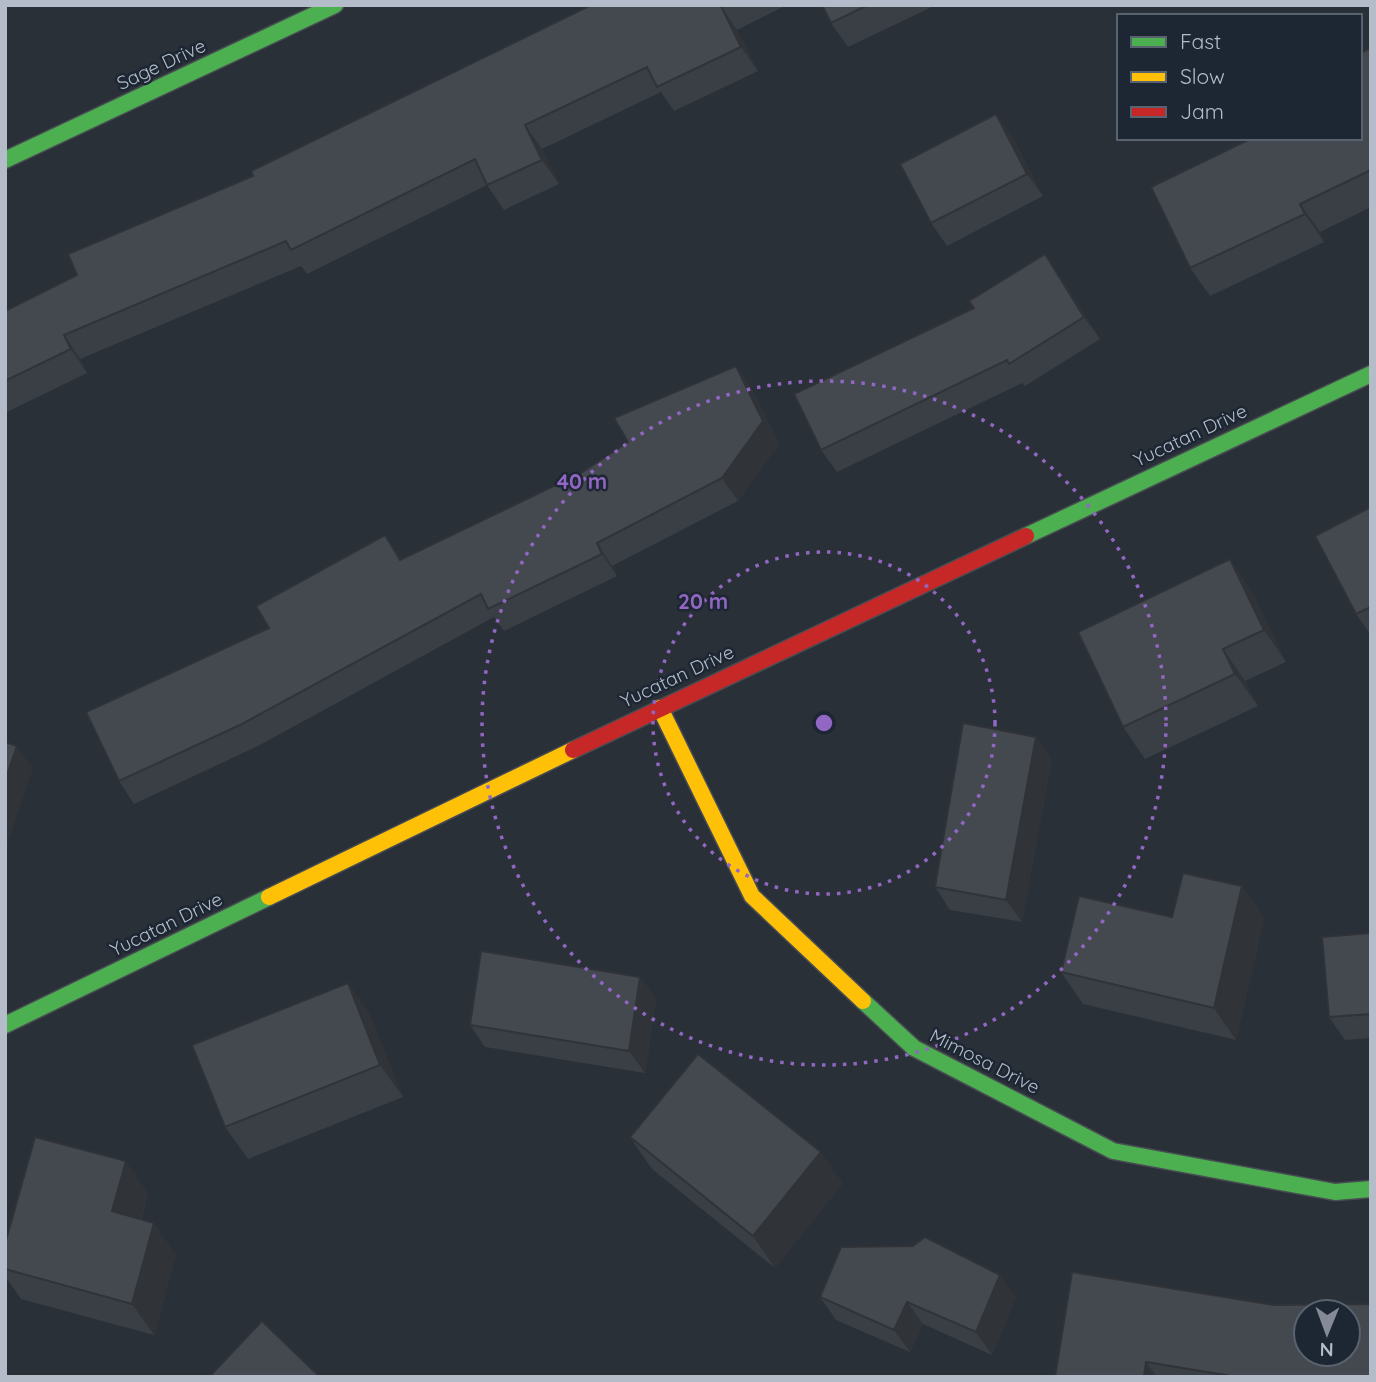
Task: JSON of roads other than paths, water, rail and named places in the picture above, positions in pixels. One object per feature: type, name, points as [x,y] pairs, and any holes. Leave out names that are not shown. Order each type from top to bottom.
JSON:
[{"type":"street","name":"Sage Drive","points":[[5,160],[335,5]]},
{"type":"street","name":"Yucatan Drive","points":[[5,1025],[660,708],[1371,374]]},
{"type":"street","name":"Mimosa Drive","points":[[660,708],[752,896],[914,1048],[1114,1151],[1335,1192],[1371,1189]]}]
